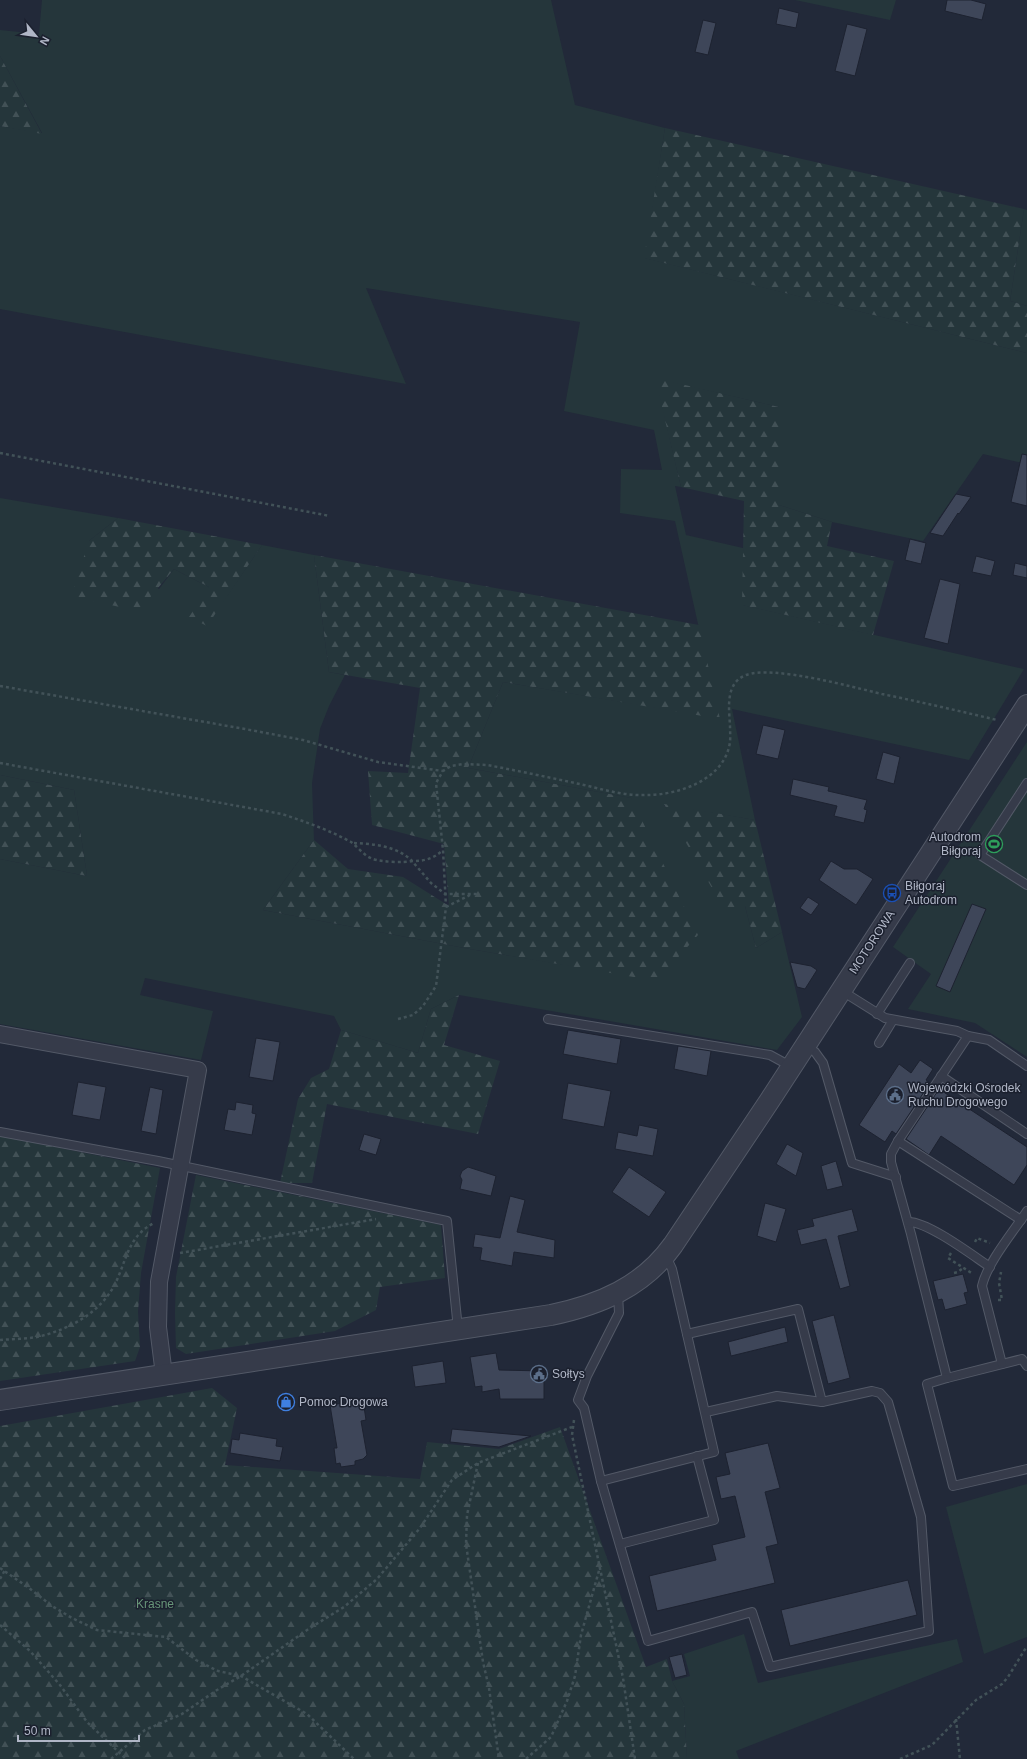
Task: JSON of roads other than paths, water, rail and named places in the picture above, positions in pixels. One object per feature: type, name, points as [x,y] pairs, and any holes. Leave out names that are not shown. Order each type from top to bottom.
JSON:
[{"type":"street","name":"MOTOROWA","points":[[0,1400],[573,1311],[602,1301],[642,1279],[666,1255],[792,1067],[1027,705]]},
{"type":"street","points":[[0,1034],[198,1070],[161,1268],[158,1297],[158,1327],[164,1375]]},
{"type":"lane","points":[[1027,783],[980,855],[1027,885]]},
{"type":"lane","points":[[877,1014],[910,963]]},
{"type":"lane","points":[[841,991],[877,1014],[893,1020],[957,1031],[968,1036],[989,1040],[1027,1066]]},
{"type":"lane","points":[[548,1019],[770,1055],[792,1067]]},
{"type":"lane","points":[[878,1043],[893,1020]]},
{"type":"lane","points":[[947,1378],[908,1222],[891,1162],[891,1154],[898,1141],[968,1036]]},
{"type":"lane","points":[[807,1042],[823,1063],[852,1163],[896,1177]]},
{"type":"lane","points":[[941,1076],[1026,1131]]},
{"type":"lane","points":[[0,1132],[180,1166],[447,1221],[458,1330]]},
{"type":"lane","points":[[898,1141],[1021,1220]]},
{"type":"lane","points":[[1002,1364],[982,1293],[983,1278],[1027,1211]]},
{"type":"lane","points":[[908,1222],[914,1222],[929,1228],[990,1267]]},
{"type":"lane","points":[[601,1481],[714,1452],[672,1269],[666,1255]]},
{"type":"lane","points":[[618,1293],[618,1313],[587,1376],[578,1400],[585,1412],[601,1481],[648,1641],[752,1612],[770,1666],[929,1631],[921,1517],[888,1402],[880,1393],[872,1391],[822,1402],[777,1396],[706,1412]]},
{"type":"lane","points":[[687,1334],[798,1309],[822,1402]]},
{"type":"lane","points":[[1027,1366],[1022,1359],[927,1384],[953,1486],[1027,1469]]},
{"type":"lane","points":[[620,1544],[714,1520],[697,1456]]},
{"type":"place","name":"Autodrom Biłgoraj","points":[[994,844]]},
{"type":"place","name":"Biłgoraj Autodrom","points":[[892,893]]},
{"type":"place","name":"Wojewódzki Ośrodek Ruchu Drogowego","points":[[895,1095]]},
{"type":"place","name":"Sołtys","points":[[539,1374]]},
{"type":"place","name":"Pomoc Drogowa","points":[[286,1402]]},
{"type":"park label","name":"Krasne","points":[[155,1604]]}]
